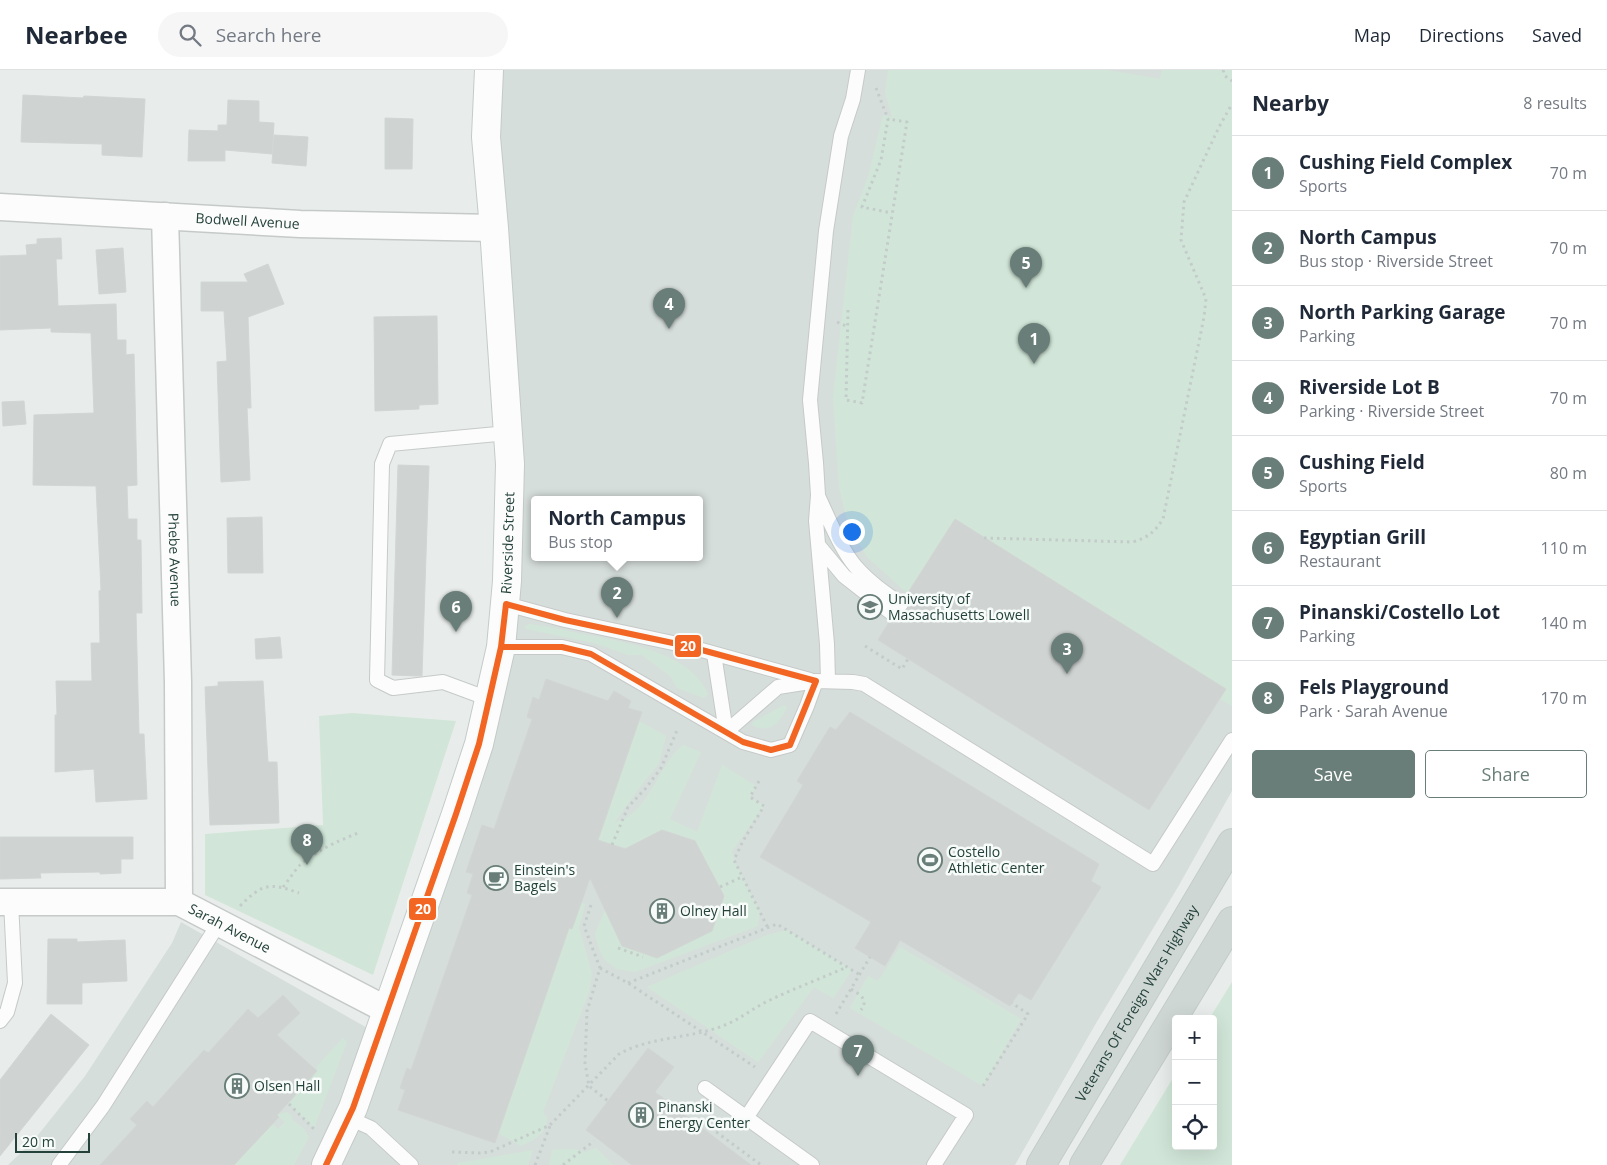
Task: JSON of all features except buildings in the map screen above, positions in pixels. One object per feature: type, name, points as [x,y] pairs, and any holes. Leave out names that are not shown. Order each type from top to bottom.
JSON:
[{"type":"main road","name":"Riverside Street","points":[[326,1165],[349,1118],[456,814],[479,744],[501,647],[506,604],[510,464],[486,137],[489,70]]},
{"type":"main road","name":"Veterans Of Foreign Wars Highway","points":[[1041,1165],[1232,843]]},
{"type":"main road","points":[[1084,1165],[1232,921]]},
{"type":"street","name":"Bodwell Avenue","points":[[0,207],[300,224],[494,228]]},
{"type":"street","name":"Phebe Avenue","points":[[165,216],[178,682],[179,902]]},
{"type":"street","name":"Sarah Avenue","points":[[6,902],[179,902],[227,917],[387,1010]]},
{"type":"lane","points":[[501,647],[562,647],[591,654],[743,742],[771,750],[790,745],[807,706],[822,681],[827,644],[816,521],[818,495],[810,400],[825,241],[841,136],[853,99],[858,70]]},
{"type":"lane","points":[[489,699],[443,682],[393,688],[377,680],[382,464],[390,444],[508,433]]},
{"type":"lane","points":[[818,495],[842,545],[855,566],[885,594],[897,610],[844,576],[819,546]]},
{"type":"lane","points":[[506,604],[565,620],[629,633],[822,681]]},
{"type":"lane","points":[[714,654],[726,732]]},
{"type":"lane","points":[[726,732],[778,687],[822,681],[864,684],[1153,864],[1232,740]]},
{"type":"lane","points":[[0,1021],[7,1012],[15,983],[6,902]]},
{"type":"lane","points":[[59,1165],[103,1106],[227,917]]},
{"type":"lane","points":[[746,1118],[810,1021],[966,1115],[934,1165]]},
{"type":"lane","points":[[705,1088],[812,1165]]},
{"type":"lane","points":[[349,1118],[371,1128],[411,1165]]},
{"type":"path","points":[[1223,70],[1225,76],[1232,80]]},
{"type":"path","points":[[876,88],[888,119],[880,160],[862,207],[892,213]]},
{"type":"path","points":[[984,538],[1133,542],[1145,538],[1156,530],[1163,519],[1206,299],[1181,240],[1184,202],[1219,127],[1232,104]]},
{"type":"path","points":[[848,310],[846,400],[862,403],[907,122],[888,119]]},
{"type":"path","points":[[837,322],[848,327]]},
{"type":"path","points":[[865,646],[902,669],[908,659]]},
{"type":"path","points":[[612,845],[628,807],[661,768],[678,728]]},
{"type":"path","points":[[759,780],[750,797],[764,806],[734,860],[768,928]]},
{"type":"path","points":[[283,887],[299,866],[311,856],[335,842],[358,833]]},
{"type":"path","points":[[720,887],[742,877]]},
{"type":"path","points":[[227,917],[260,888],[283,887],[299,893]]},
{"type":"path","points":[[591,905],[584,926],[600,968],[588,1004],[585,1063],[589,1086],[608,1101]]},
{"type":"path","points":[[628,983],[777,924],[860,975]]},
{"type":"path","points":[[618,948],[643,957]]},
{"type":"path","points":[[826,1030],[870,957]]},
{"type":"path","points":[[452,1152],[490,1152],[550,1125],[619,1054],[629,1049],[659,1039],[701,1032],[726,1025],[766,1002],[847,967]]},
{"type":"path","points":[[600,968],[628,983],[772,1079]]},
{"type":"path","points":[[851,989],[865,1000],[862,1010]]},
{"type":"path","points":[[983,1086],[1028,1014],[1012,1003]]},
{"type":"path","points":[[289,1104],[316,1131]]},
{"type":"path","points":[[535,1165],[550,1125]]},
{"type":"path","points":[[711,1128],[761,1165]]},
{"type":"path","points":[[563,1165],[594,1141]]},
{"type":"shaded area","name":"University of Massachusetts Lowell","points":[[497,70],[1232,70],[1232,791],[1015,1165],[8,1165],[34,1140],[85,1076],[172,943],[181,922],[385,1038],[505,658],[502,247]]},
{"type":"green space","points":[[888,70],[1106,70],[1160,79],[1162,70],[1232,70],[1232,706],[1220,699],[1225,689],[955,519],[907,593],[867,557],[848,524],[839,487],[833,397],[853,216],[868,177],[883,115],[892,117],[885,92]]},
{"type":"green space","points":[[529,624],[620,641],[655,652],[687,668],[699,680],[708,694],[704,698],[677,688],[670,676],[642,655],[628,655],[594,643],[526,629],[525,626]]},
{"type":"green space","points":[[784,705],[787,707],[774,725],[764,729],[752,725],[753,722]]},
{"type":"green space","points":[[352,713],[456,721],[373,975],[205,895],[205,834],[323,825],[319,716]]},
{"type":"green space","points":[[639,721],[666,736],[659,763],[614,823],[630,815],[640,806],[675,752],[683,745],[701,752],[670,819],[697,832],[722,765],[756,786],[750,797],[764,806],[732,851],[734,860],[760,913],[758,926],[635,972],[617,969],[605,960],[599,949],[595,934],[605,910],[622,946],[712,931],[724,895],[695,840],[662,830],[627,848],[598,841]]},
{"type":"green space","points":[[577,901],[585,904],[579,928],[592,973],[589,992],[543,1112],[547,1118],[544,1129],[535,1139],[521,1146],[498,1133],[569,928],[572,928],[578,912]]},
{"type":"green space","points":[[787,930],[852,970],[833,998],[814,987],[758,1062],[647,987],[767,935]]},
{"type":"green space","points":[[900,947],[1021,1019],[983,1086],[850,1008],[868,976],[878,981]]},
{"type":"green space","points":[[1232,982],[1232,1165],[1120,1165],[1172,1080],[1172,1150],[1217,1150],[1217,1015],[1211,1015]]},
{"type":"green space","points":[[343,1038],[347,1042],[314,1128],[289,1104],[317,1071],[317,1066]]},
{"type":"green space","points":[[287,1112],[292,1116],[291,1119],[303,1128],[309,1137],[294,1165],[234,1165],[272,1124],[278,1129],[285,1122],[277,1115]]},
{"type":"green space","points":[[596,1148],[613,1165],[549,1165],[552,1150],[575,1149],[586,1152]]},
{"type":"green space","points":[[533,1150],[528,1165],[457,1165],[458,1163]]},
{"type":"transit line","name":"20","points":[[506,604],[565,620],[687,646],[816,681],[790,745],[771,750],[743,742],[591,654],[562,647],[501,647],[506,604]]},
{"type":"transit line","name":"20","points":[[326,1165],[353,1108],[456,814],[479,744],[501,647]]},
{"type":"place","name":"Cushing Field","points":[[1026,288]]},
{"type":"place","name":"Riverside Lot B","points":[[669,329]]},
{"type":"place","name":"Cushing Field Complex","points":[[1034,364]]},
{"type":"place","name":"University of Massachusetts Lowell","points":[[870,607]]},
{"type":"place","name":"North Campus","points":[[617,618]]},
{"type":"place","name":"Egyptian Grill","points":[[456,632]]},
{"type":"place","name":"North Parking Garage","points":[[1067,674]]},
{"type":"place","name":"Costello Athletic Center","points":[[930,860]]},
{"type":"place","name":"Fels Playground","points":[[307,865]]},
{"type":"place","name":"Einstein's Bagels","points":[[496,878]]},
{"type":"place","name":"Olney Hall","points":[[662,911]]},
{"type":"place","name":"Pinanski/Costello Lot","points":[[858,1076]]},
{"type":"place","name":"Olsen Hall","points":[[237,1086]]},
{"type":"place","name":"Pinanski Energy Center","points":[[641,1115]]}]
